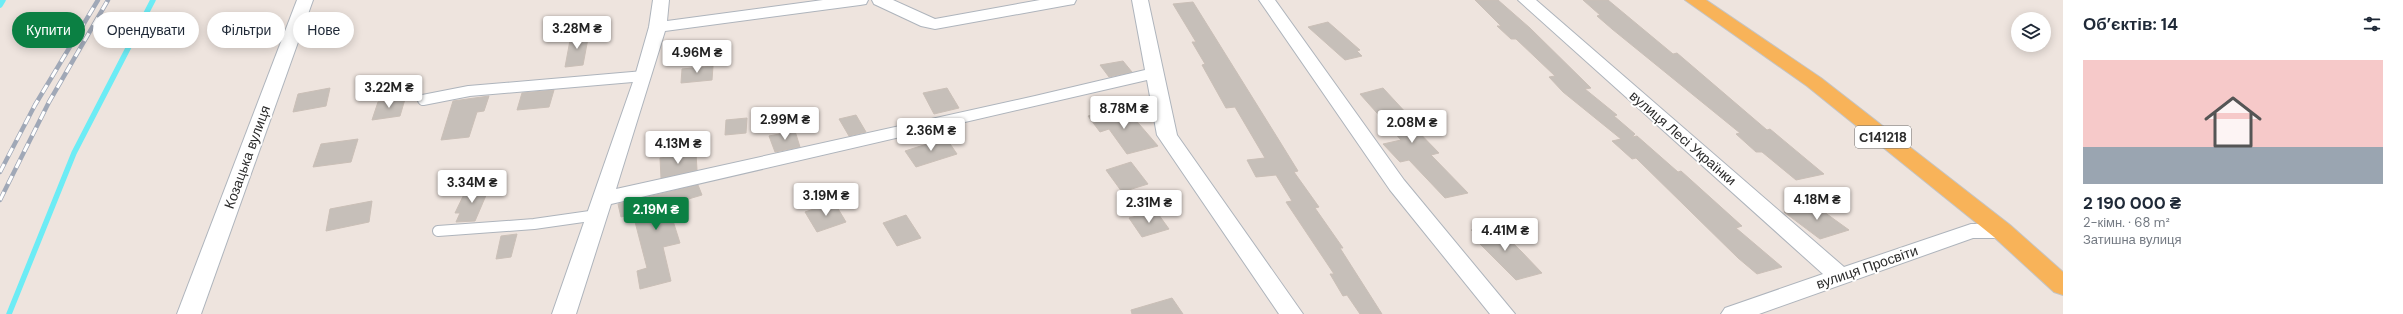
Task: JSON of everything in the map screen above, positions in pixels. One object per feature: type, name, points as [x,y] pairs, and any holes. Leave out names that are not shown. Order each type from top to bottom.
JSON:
[{"type":"main road","name":"С141218","points":[[1694,0],[1814,82],[2002,231],[2063,286]]},
{"type":"street","name":"Козацька вулиця","points":[[189,314],[306,0]]},
{"type":"street","points":[[564,314],[644,76],[658,27],[661,0]]},
{"type":"street","points":[[658,27],[860,0]]},
{"type":"street","points":[[880,0],[927,22],[935,24],[1068,0]]},
{"type":"street","points":[[1140,0],[1153,73],[1167,135],[1291,314]]},
{"type":"street","points":[[1266,0],[1397,185],[1503,314]]},
{"type":"street","name":"вулиця Лесі Українки","points":[[1526,0],[1840,276]]},
{"type":"street","points":[[600,207],[1153,73]]},
{"type":"street","name":"вулиця Просвіти","points":[[1733,314],[1971,231],[2002,231]]},
{"type":"lane","points":[[423,100],[469,91],[644,76]]},
{"type":"lane","points":[[438,231],[534,224],[600,207]]},
{"type":"building","points":[[1475,0],[1498,0],[1530,28],[1591,88],[1585,89],[1617,115],[1614,116],[1635,134],[1632,137],[1637,136],[1678,172],[1681,171],[1742,226],[1736,228],[1782,267],[1757,274],[1738,258],[1636,158],[1632,159],[1612,141],[1621,139],[1563,92],[1549,77],[1555,76],[1516,39],[1511,39],[1497,26],[1501,26]]},
{"type":"building","points":[[1583,0],[1608,0],[1673,54],[1677,53],[1767,130],[1770,129],[1824,174],[1796,180],[1762,152],[1756,152],[1736,134],[1740,133],[1612,29],[1597,16],[1600,15]]},
{"type":"building","points":[[1193,2],[1298,171],[1294,172],[1319,207],[1315,208],[1343,248],[1340,248],[1382,314],[1360,314],[1347,295],[1343,296],[1330,274],[1334,274],[1286,202],[1292,201],[1276,175],[1256,177],[1247,160],[1265,158],[1235,107],[1226,108],[1202,65],[1205,64],[1192,42],[1196,42],[1173,4]]},
{"type":"building","points":[[1328,22],[1360,50],[1357,51],[1362,56],[1345,60],[1308,27]]},
{"type":"building","points":[[589,33],[583,65],[565,67],[571,35]]},
{"type":"building","points":[[1123,61],[1132,72],[1109,77],[1100,65]]},
{"type":"building","points":[[713,66],[712,80],[681,83],[682,69]]},
{"type":"building","points":[[330,88],[326,106],[293,112],[298,94]]},
{"type":"building","points":[[947,88],[959,108],[934,114],[923,93]]},
{"type":"building","points":[[1383,88],[1408,115],[1403,116],[1439,153],[1431,155],[1468,193],[1445,198],[1409,160],[1400,162],[1383,144],[1401,140],[1360,94]]},
{"type":"building","points":[[554,90],[549,107],[517,110],[522,93]]},
{"type":"building","points":[[489,96],[484,111],[477,112],[469,137],[441,140],[453,101]]},
{"type":"building","points":[[405,99],[400,116],[372,120],[378,102]]},
{"type":"building","points":[[1116,109],[1118,112],[1127,110],[1158,146],[1127,154],[1109,129],[1100,132],[1088,116]]},
{"type":"building","points":[[856,115],[866,132],[849,136],[839,119]]},
{"type":"building","points":[[747,118],[746,133],[725,135],[726,120]]},
{"type":"building","points":[[795,131],[800,147],[775,152],[769,136]]},
{"type":"building","points":[[946,138],[957,154],[916,167],[905,151]]},
{"type":"building","points":[[358,139],[351,162],[313,167],[321,144]]},
{"type":"building","points":[[696,153],[697,170],[661,178],[660,158]]},
{"type":"building","points":[[1131,162],[1148,184],[1122,192],[1106,170]]},
{"type":"building","points":[[698,185],[702,195],[668,205],[680,243],[663,247],[671,281],[640,289],[637,271],[647,268],[633,214],[621,217],[618,204]]},
{"type":"building","points":[[490,186],[475,221],[456,222],[460,213],[455,213],[467,188]]},
{"type":"building","points":[[372,201],[369,222],[326,231],[330,209]]},
{"type":"building","points":[[834,202],[846,222],[817,232],[805,212]]},
{"type":"building","points":[[1813,204],[1849,230],[1820,239],[1784,212]]},
{"type":"building","points":[[1156,211],[1169,229],[1142,237],[1129,218]]},
{"type":"building","points":[[906,215],[921,238],[897,246],[883,223]]},
{"type":"building","points":[[1493,224],[1542,273],[1516,280],[1472,236],[1476,235],[1471,230]]},
{"type":"building","points":[[517,234],[511,257],[496,259],[501,236]]},
{"type":"building","points":[[1172,298],[1183,314],[1132,314],[1131,310]]},
{"type":"waterway","points":[[0,5],[3,0]]},
{"type":"waterway","points":[[9,314],[74,153],[153,0]]},
{"type":"railway","points":[[0,172],[35,105],[98,0]]},
{"type":"railway","points":[[0,200],[49,102],[108,0]]}]
